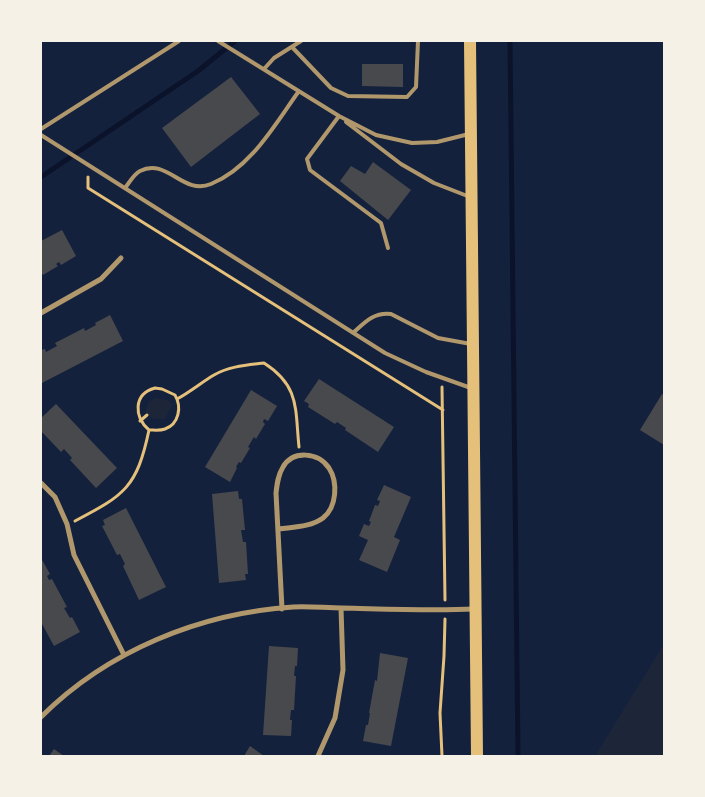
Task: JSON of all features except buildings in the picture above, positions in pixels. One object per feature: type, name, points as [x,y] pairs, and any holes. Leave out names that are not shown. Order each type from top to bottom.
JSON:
[{"type":"main road","points":[[470,41],[477,756]]},
{"type":"street","points":[[41,313],[101,279],[121,258]]},
{"type":"street","points":[[279,529],[313,523],[324,518],[331,509],[334,488],[329,468],[320,460],[311,456],[300,455],[291,458],[284,465],[278,476],[276,493],[282,609]]},
{"type":"street","points":[[41,484],[55,498],[67,524],[74,555],[124,655]]},
{"type":"street","points":[[41,717],[87,679],[124,655],[184,629],[220,619],[257,611],[294,607],[475,609]]},
{"type":"street","points":[[318,756],[335,718],[343,670],[341,608]]},
{"type":"lane","points":[[41,129],[179,41]]},
{"type":"lane","points":[[218,41],[339,116],[376,135],[412,143],[437,142],[471,134]]},
{"type":"lane","points":[[264,69],[274,58],[301,41]]},
{"type":"lane","points":[[292,47],[330,88],[348,96],[407,97],[416,87],[418,41]]},
{"type":"lane","points":[[125,188],[139,172],[152,168],[164,170],[194,187],[210,185],[235,170],[264,140],[299,91]]},
{"type":"lane","points":[[339,116],[401,164],[434,183],[472,198]]},
{"type":"lane","points":[[339,116],[308,159],[310,170],[381,223],[388,248]]},
{"type":"lane","points":[[41,135],[385,353],[426,372],[474,390]]},
{"type":"lane","points":[[353,333],[371,317],[384,313],[391,314],[438,338],[473,345]]},
{"type":"path","points":[[85,162],[88,188],[442,410]]},
{"type":"path","points":[[177,399],[223,371],[244,365],[264,363],[286,380],[292,392],[300,455]]},
{"type":"path","points":[[442,378],[445,610],[440,713],[442,756]]},
{"type":"path","points":[[162,389],[175,395],[178,413],[175,421],[164,430],[149,430],[140,421],[137,408],[148,390],[162,389]]},
{"type":"path","points":[[140,421],[147,415]]},
{"type":"path","points":[[67,524],[107,503],[126,490],[133,481],[138,468],[149,430]]},
{"type":"shaded area","points":[[155,398],[168,400],[172,405],[165,419],[151,418],[145,412],[149,402]]},
{"type":"shaded area","points":[[664,644],[664,756],[595,756]]},
{"type":"waterway","points":[[41,177],[198,71],[235,41]]},
{"type":"waterway","points":[[510,41],[518,756]]}]
